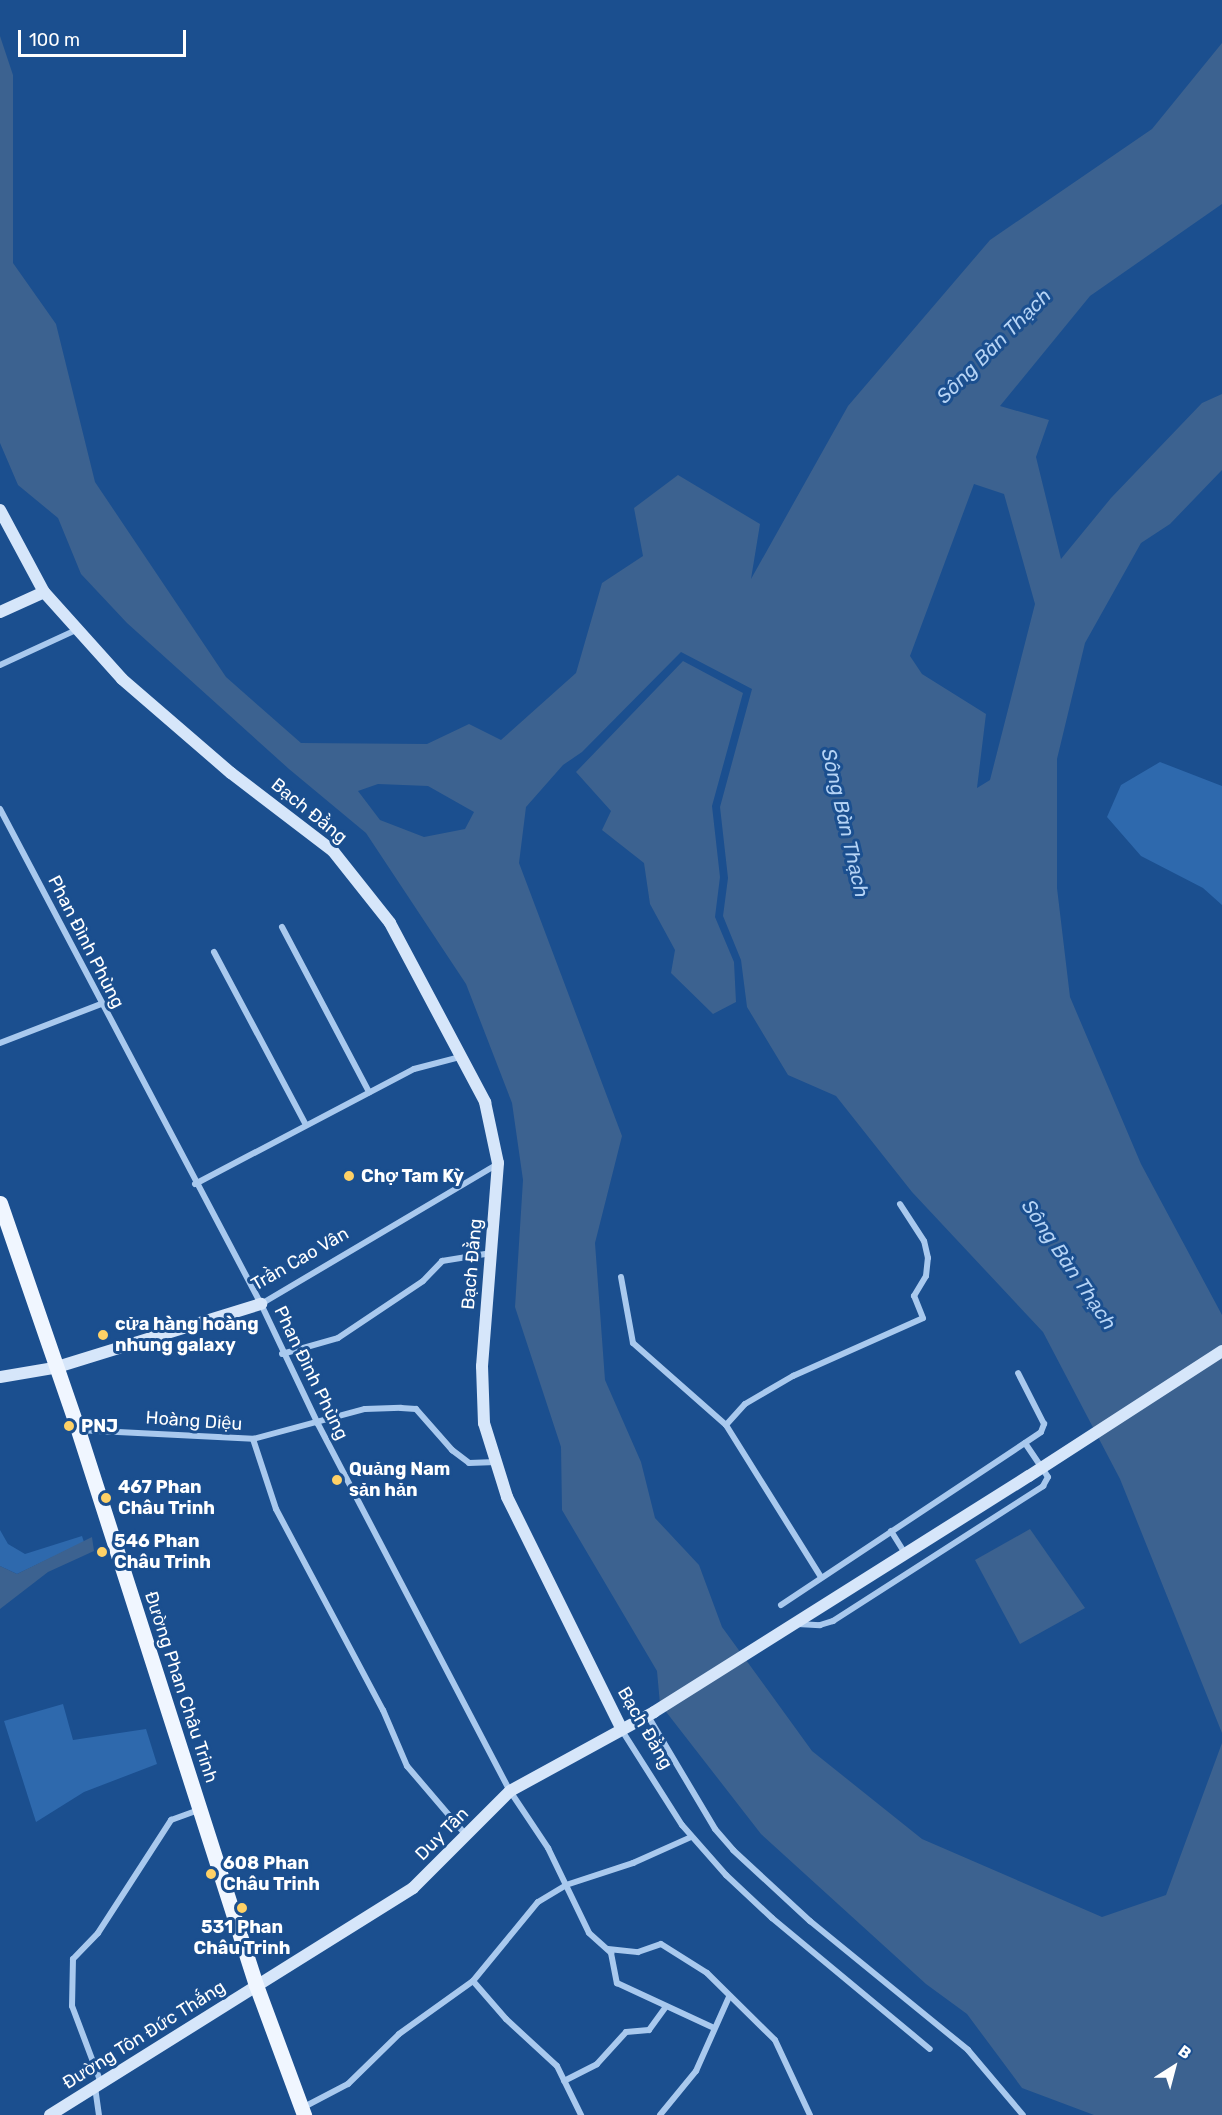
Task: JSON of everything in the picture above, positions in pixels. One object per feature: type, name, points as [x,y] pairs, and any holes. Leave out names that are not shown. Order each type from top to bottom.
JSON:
[{"type":"main road","name":"Đường Phan Châu Trinh","points":[[0,1203],[54,1368],[78,1430],[256,1985],[302,2112]]},
{"type":"street","name":"Bạch Đằng","points":[[0,510],[44,592],[122,679],[222,765],[333,851],[390,923],[485,1102],[498,1163],[482,1366],[484,1423],[507,1497],[621,1728],[691,1837],[772,1918],[930,2049]]},
{"type":"street","points":[[0,612],[44,592]]},
{"type":"street","points":[[0,665],[76,630]]},
{"type":"street","name":"Phan Đình Phùng","points":[[0,809],[195,1184],[261,1304],[282,1354],[510,1791],[535,1824],[589,1933],[608,1949]]},
{"type":"street","points":[[282,927],[369,1092]]},
{"type":"street","points":[[214,952],[306,1125]]},
{"type":"street","points":[[0,1043],[101,1004]]},
{"type":"street","points":[[195,1184],[414,1069],[461,1057]]},
{"type":"street","name":"Trần Cao Vân","points":[[0,1377],[54,1368],[261,1304],[498,1163]]},
{"type":"street","points":[[726,1425],[745,1404],[793,1376],[924,1318],[914,1296],[926,1276],[928,1258],[924,1241],[900,1204]]},
{"type":"street","points":[[282,1354],[338,1338],[423,1281],[442,1261],[491,1253]]},
{"type":"street","points":[[621,1277],[633,1343],[726,1425],[821,1578]]},
{"type":"street","name":"Duy Tân","points":[[256,1985],[413,1888],[510,1791],[621,1728],[651,1714],[772,1640],[1222,1351]]},
{"type":"street","points":[[780,1605],[1041,1432],[1044,1424],[1018,1373]]},
{"type":"street","name":"Hoàng Diệu","points":[[78,1430],[254,1439],[318,1424],[365,1409],[416,1409],[460,1457],[469,1463],[496,1462]]},
{"type":"street","points":[[254,1439],[276,1509],[383,1710],[407,1766],[466,1836]]},
{"type":"street","points":[[798,1623],[820,1625],[833,1621],[1043,1486],[1048,1478],[1025,1443]]},
{"type":"street","points":[[891,1531],[906,1555]]},
{"type":"street","points":[[651,1714],[715,1829],[733,1850],[810,1921],[968,2050],[1023,2115]]},
{"type":"street","points":[[99,2115],[98,2085],[72,2006],[73,1959],[98,1933],[171,1820],[200,1810]]},
{"type":"street","points":[[302,2112],[348,2084],[399,2034],[473,1981],[532,1909],[566,1885],[633,1863],[691,1837]]},
{"type":"street","points":[[714,2028],[617,1983],[608,1949],[638,1952],[661,1944],[707,1973],[775,2040],[810,2115]]},
{"type":"street","points":[[473,1981],[506,2019],[557,2066],[581,2115]]},
{"type":"street","name":"Đường Tôn Đức Thắng","points":[[50,2115],[256,1985]]},
{"type":"street","points":[[660,2115],[696,2071],[729,1997]]},
{"type":"street","points":[[564,2081],[597,2064],[626,2032],[649,2030],[666,2007]]},
{"type":"shaded area","points":[[1160,762],[1222,786],[1222,905],[1203,888],[1141,856],[1107,817],[1121,785]]},
{"type":"shaded area","points":[[0,1530],[8,1544],[25,1554],[82,1536],[84,1542],[17,1574],[0,1566]]},
{"type":"shaded area","points":[[63,1704],[73,1740],[146,1729],[157,1764],[84,1792],[36,1822],[4,1721]]},
{"type":"water","name":"Sông Bàn Thạch","points":[[0,36],[13,75],[13,263],[56,324],[95,482],[226,677],[301,743],[427,744],[469,724],[501,740],[576,673],[602,583],[643,556],[634,508],[678,475],[760,524],[751,579],[848,406],[990,240],[1152,129],[1222,43],[1222,204],[1090,296],[1000,406],[1049,420],[1036,457],[1061,559],[1111,498],[1202,403],[1222,394],[1222,470],[1170,524],[1141,543],[1085,643],[1057,759],[1057,888],[1070,997],[1141,1164],[1222,1315],[1222,1733],[1120,1479],[1043,1332],[912,1192],[836,1096],[788,1075],[747,1007],[741,960],[723,916],[728,878],[720,807],[752,689],[681,652],[582,752],[563,765],[526,807],[519,863],[622,1136],[595,1243],[605,1380],[641,1462],[655,1518],[699,1565],[722,1627],[812,1751],[922,1839],[1102,1917],[1166,1895],[1222,1743],[1222,2115],[1094,2115],[1022,2088],[967,2014],[926,1984],[761,1834],[660,1704],[657,1671],[562,1510],[561,1447],[515,1307],[523,1180],[512,1103],[466,984],[366,833],[289,769],[127,623],[81,574],[58,518],[18,485],[0,443]],"holes":[[[974,484],[1004,494],[1035,604],[990,780],[977,788],[986,714],[922,674],[910,656]],[[378,784],[428,786],[474,812],[465,829],[424,837],[380,820],[358,791]]]},
{"type":"water","points":[[683,661],[743,693],[712,806],[720,877],[715,917],[734,962],[736,1002],[713,1014],[671,973],[675,950],[650,904],[644,863],[602,830],[611,811],[576,772]]},
{"type":"water","points":[[1030,1529],[1085,1608],[1020,1644],[975,1560]]},
{"type":"water","points":[[92,1537],[94,1551],[48,1572],[0,1609],[0,1566],[17,1574]]},
{"type":"place","name":"Chợ Tam Kỳ","points":[[349,1176]]},
{"type":"place","name":"cửa hàng hoàng nhung galaxy","points":[[103,1335]]},
{"type":"place","name":"PNJ","points":[[69,1426]]},
{"type":"place","name":"Quảng Nam sản hản","points":[[337,1480]]},
{"type":"place","name":"467 Phan Châu Trinh","points":[[106,1498]]},
{"type":"place","name":"546 Phan Châu Trinh","points":[[102,1552]]},
{"type":"place","name":"608 Phan Châu Trinh","points":[[211,1874]]},
{"type":"place","name":"531 Phan Châu Trinh","points":[[242,1908]]}]
